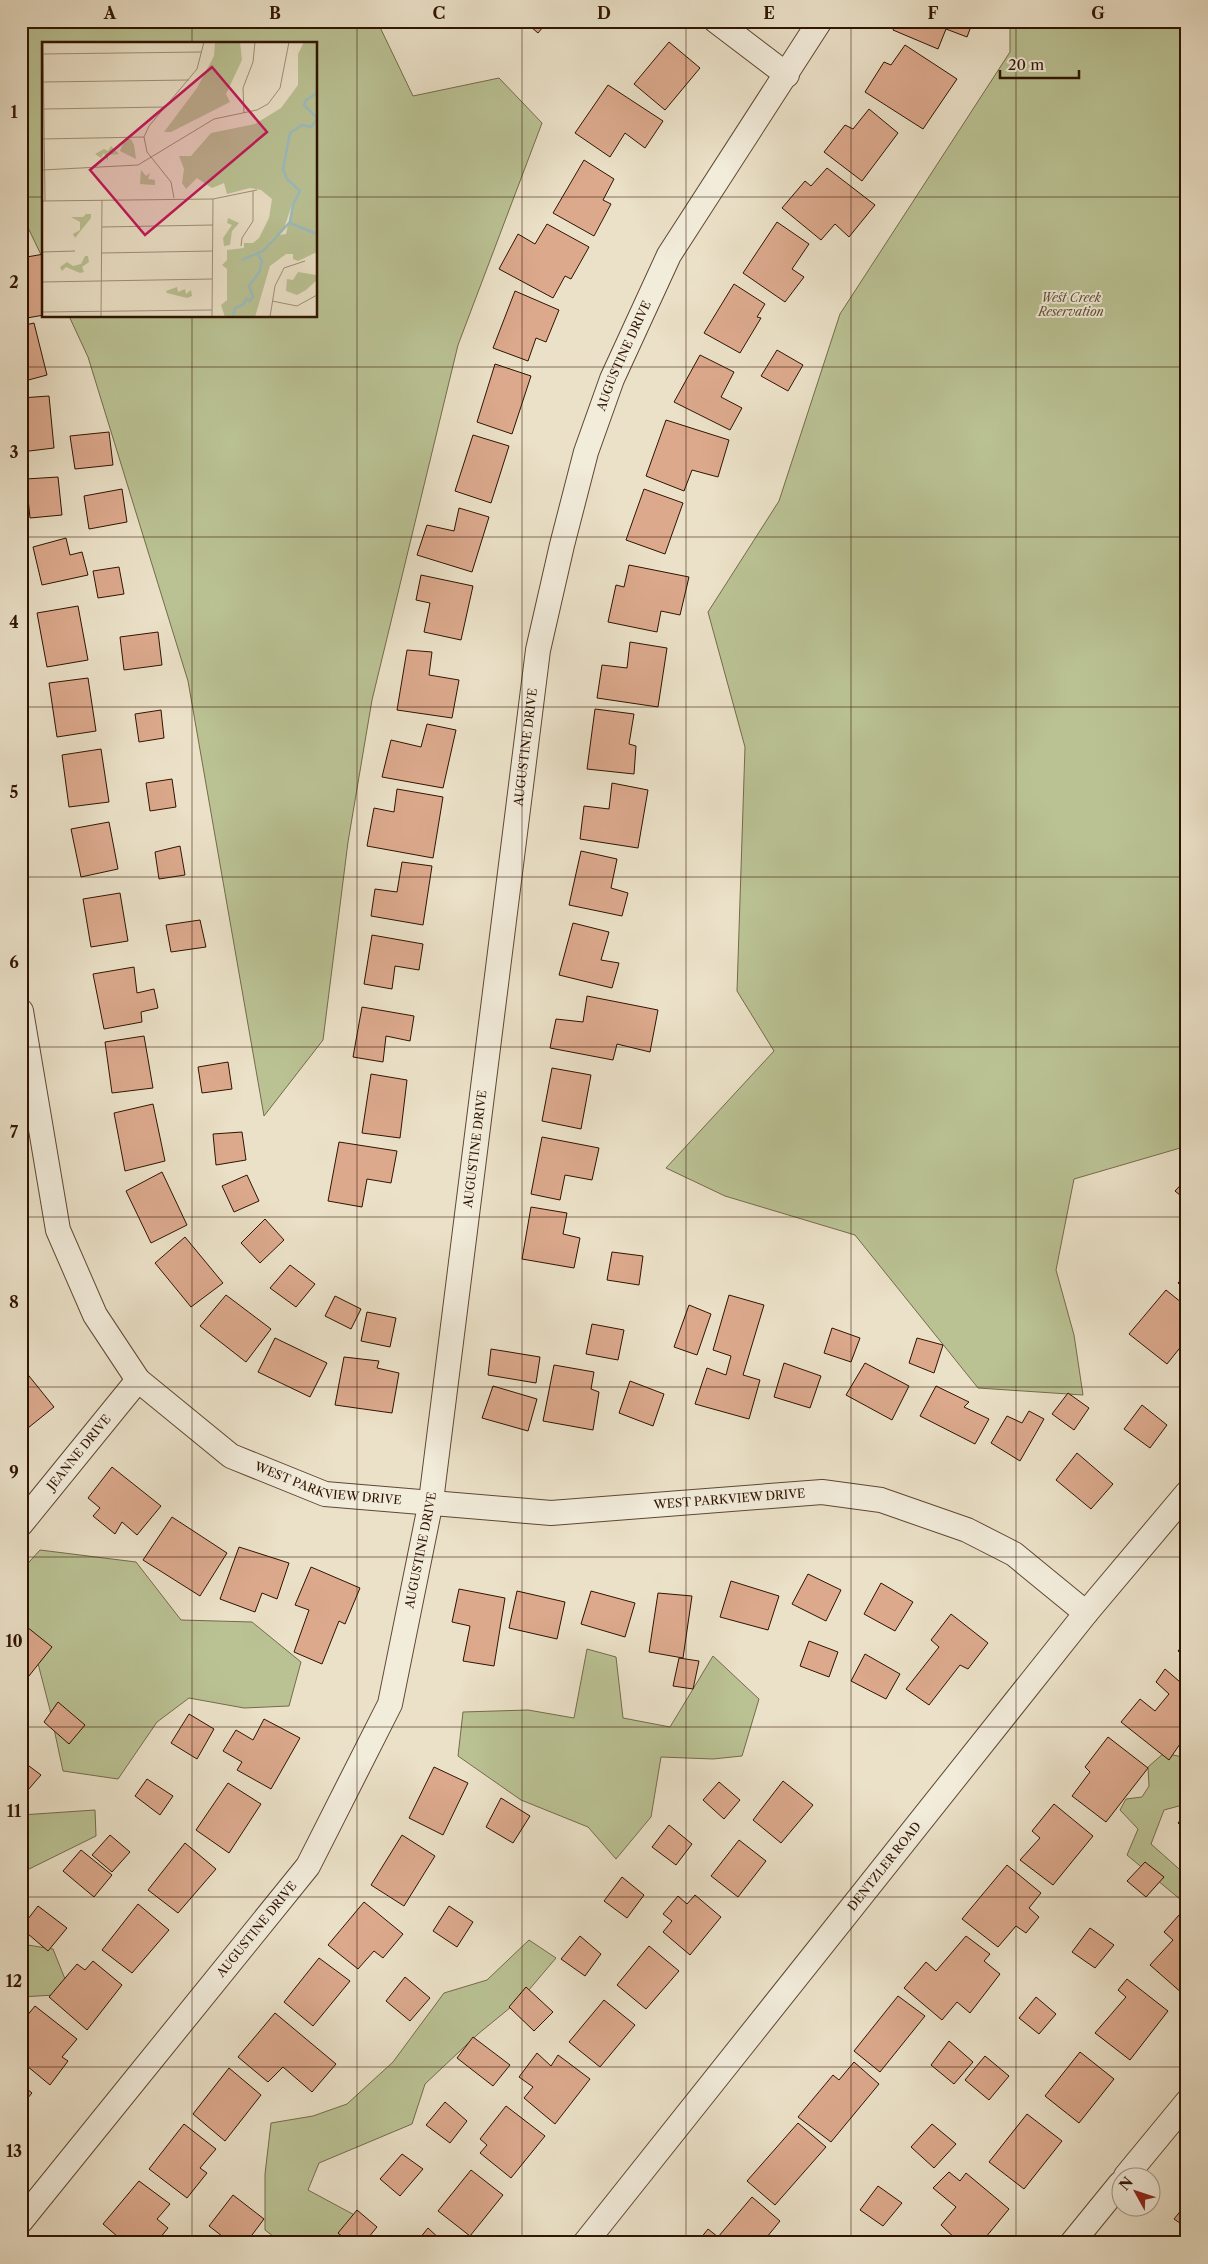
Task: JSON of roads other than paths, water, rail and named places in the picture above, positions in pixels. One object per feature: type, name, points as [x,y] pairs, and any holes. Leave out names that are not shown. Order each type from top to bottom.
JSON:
[{"type":"street","points":[[716,21],[787,75]]},
{"type":"street","name":"AUGUSTINE DRIVE","points":[[21,2221],[308,1866],[390,1704],[431,1502],[538,650],[562,545],[586,452],[612,379],[669,255],[787,75],[820,21]]},
{"type":"street","name":"WEST PARKVIEW DRIVE","points":[[21,1011],[58,1230],[95,1315],[138,1380],[231,1456],[325,1494],[551,1513],[822,1492],[881,1500],[967,1530],[1014,1554],[1086,1613]]},
{"type":"street","name":"JEANNE DRIVE","points":[[21,1524],[138,1380]]},
{"type":"street","name":"DENTZLER ROAD","points":[[585,2243],[1086,1613],[1187,1493]]},
{"type":"street","points":[[1134,2166],[1187,2102]]},
{"type":"street","points":[[1072,2243],[1110,2196]]},
{"type":"park label","name":"West Creek Reservation","points":[[1071,305]]}]
